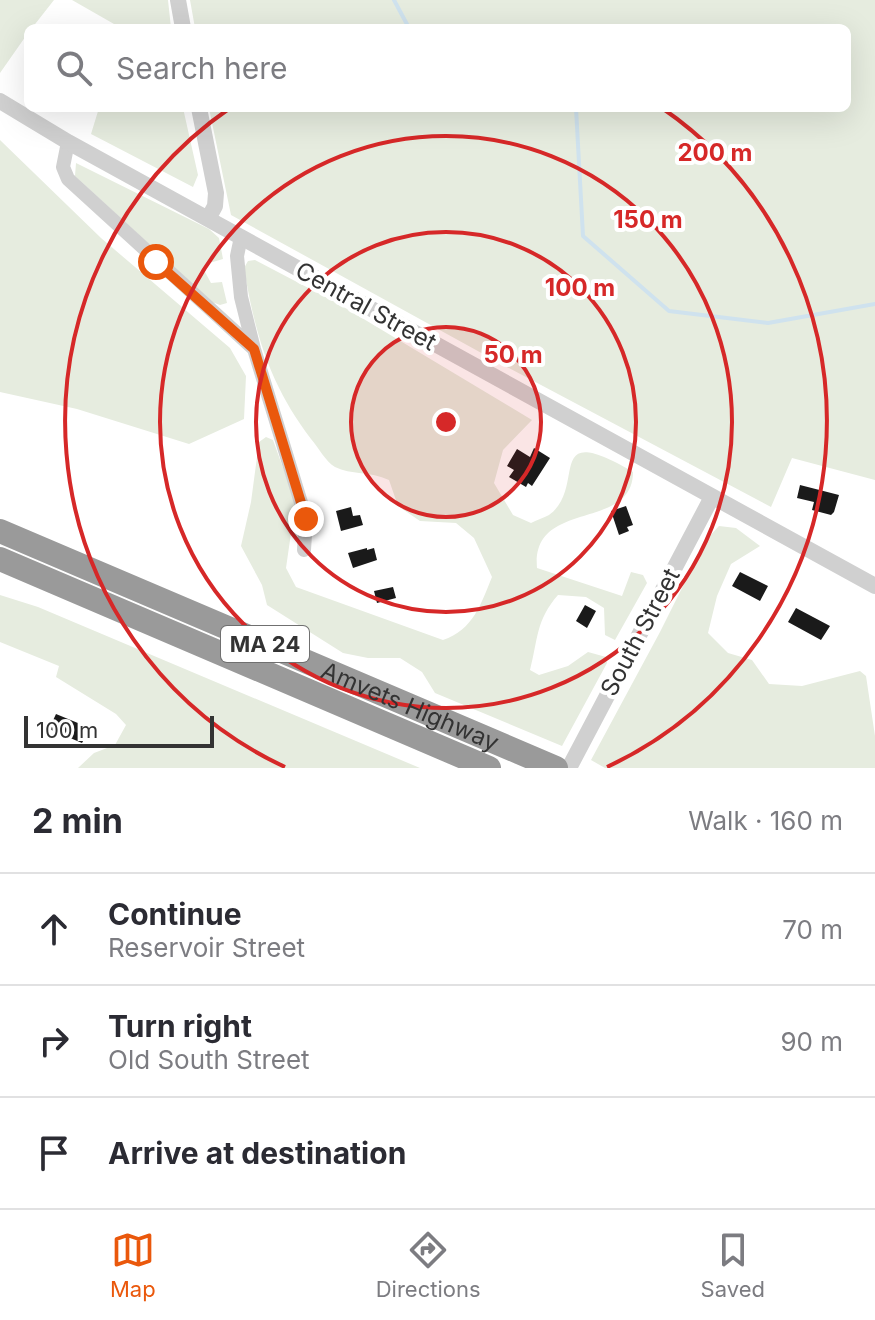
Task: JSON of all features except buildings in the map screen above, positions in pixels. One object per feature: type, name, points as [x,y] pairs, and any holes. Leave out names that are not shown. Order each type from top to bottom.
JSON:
[{"type":"highway","name":"Amvets Highway","points":[[0,531],[556,768]]},
{"type":"highway","name":"Amvets Highway","points":[[0,559],[489,768]]},
{"type":"street","points":[[178,0],[182,24]]},
{"type":"street","name":"Central Street","points":[[0,101],[68,142],[875,586]]},
{"type":"street","points":[[200,112],[216,193],[215,206],[208,219]]},
{"type":"street","points":[[68,142],[63,167],[68,179],[254,349]]},
{"type":"street","points":[[241,237],[237,256],[241,297],[306,519],[304,550]]},
{"type":"street","points":[[208,308],[229,312],[241,297]]},
{"type":"street","name":"South Street","points":[[569,768],[712,497]]},
{"type":"shaded area","points":[[0,0],[54,0],[35,24],[24,24],[24,39],[0,73]]},
{"type":"shaded area","points":[[72,0],[168,0],[171,24],[114,24]]},
{"type":"shaded area","points":[[190,0],[875,0],[875,480],[792,458],[771,507],[505,366],[231,215],[210,112],[851,112],[851,24],[194,24]]},
{"type":"shaded area","points":[[98,112],[184,112],[198,175],[193,187],[91,134]]},
{"type":"shaded area","points":[[0,140],[101,238],[230,348],[246,376],[244,419],[189,444],[77,409],[0,392]]},
{"type":"shaded area","points":[[76,163],[209,229],[219,238],[223,259],[206,264],[205,272],[211,283],[222,282],[227,303],[220,305],[212,302],[75,176]]},
{"type":"shaded area","points":[[255,260],[337,303],[532,420],[503,450],[494,483],[513,515],[531,523],[549,515],[560,503],[577,455],[587,452],[605,457],[633,472],[629,490],[617,502],[549,532],[539,546],[537,568],[622,596],[631,572],[643,575],[647,583],[615,640],[605,635],[604,608],[586,597],[558,595],[545,613],[530,670],[539,675],[568,666],[588,652],[606,657],[607,663],[562,746],[435,693],[422,672],[400,658],[368,658],[343,653],[267,605],[262,585],[241,546],[259,442],[266,437],[273,440],[300,515],[291,533],[286,568],[296,587],[443,640],[469,623],[492,577],[474,538],[456,523],[420,521],[398,506],[389,480],[341,469],[332,465],[322,454],[285,399],[266,358],[253,315],[244,268],[248,261]]},
{"type":"shaded area","points":[[719,526],[736,528],[760,546],[731,564],[717,596],[708,633],[728,653],[752,660],[769,684],[802,686],[860,671],[866,676],[875,736],[875,768],[605,768],[591,760],[706,540]]},
{"type":"shaded area","points":[[0,595],[38,607],[420,768],[78,768],[94,753],[115,745],[126,725],[116,714],[56,677],[59,666],[0,642]]},
{"type":"waterway","points":[[394,0],[407,24]]},
{"type":"waterway","points":[[576,112],[583,236],[669,311],[768,323],[875,304]]},
{"type":"route","points":[[156,262],[254,349],[306,519]]}]
